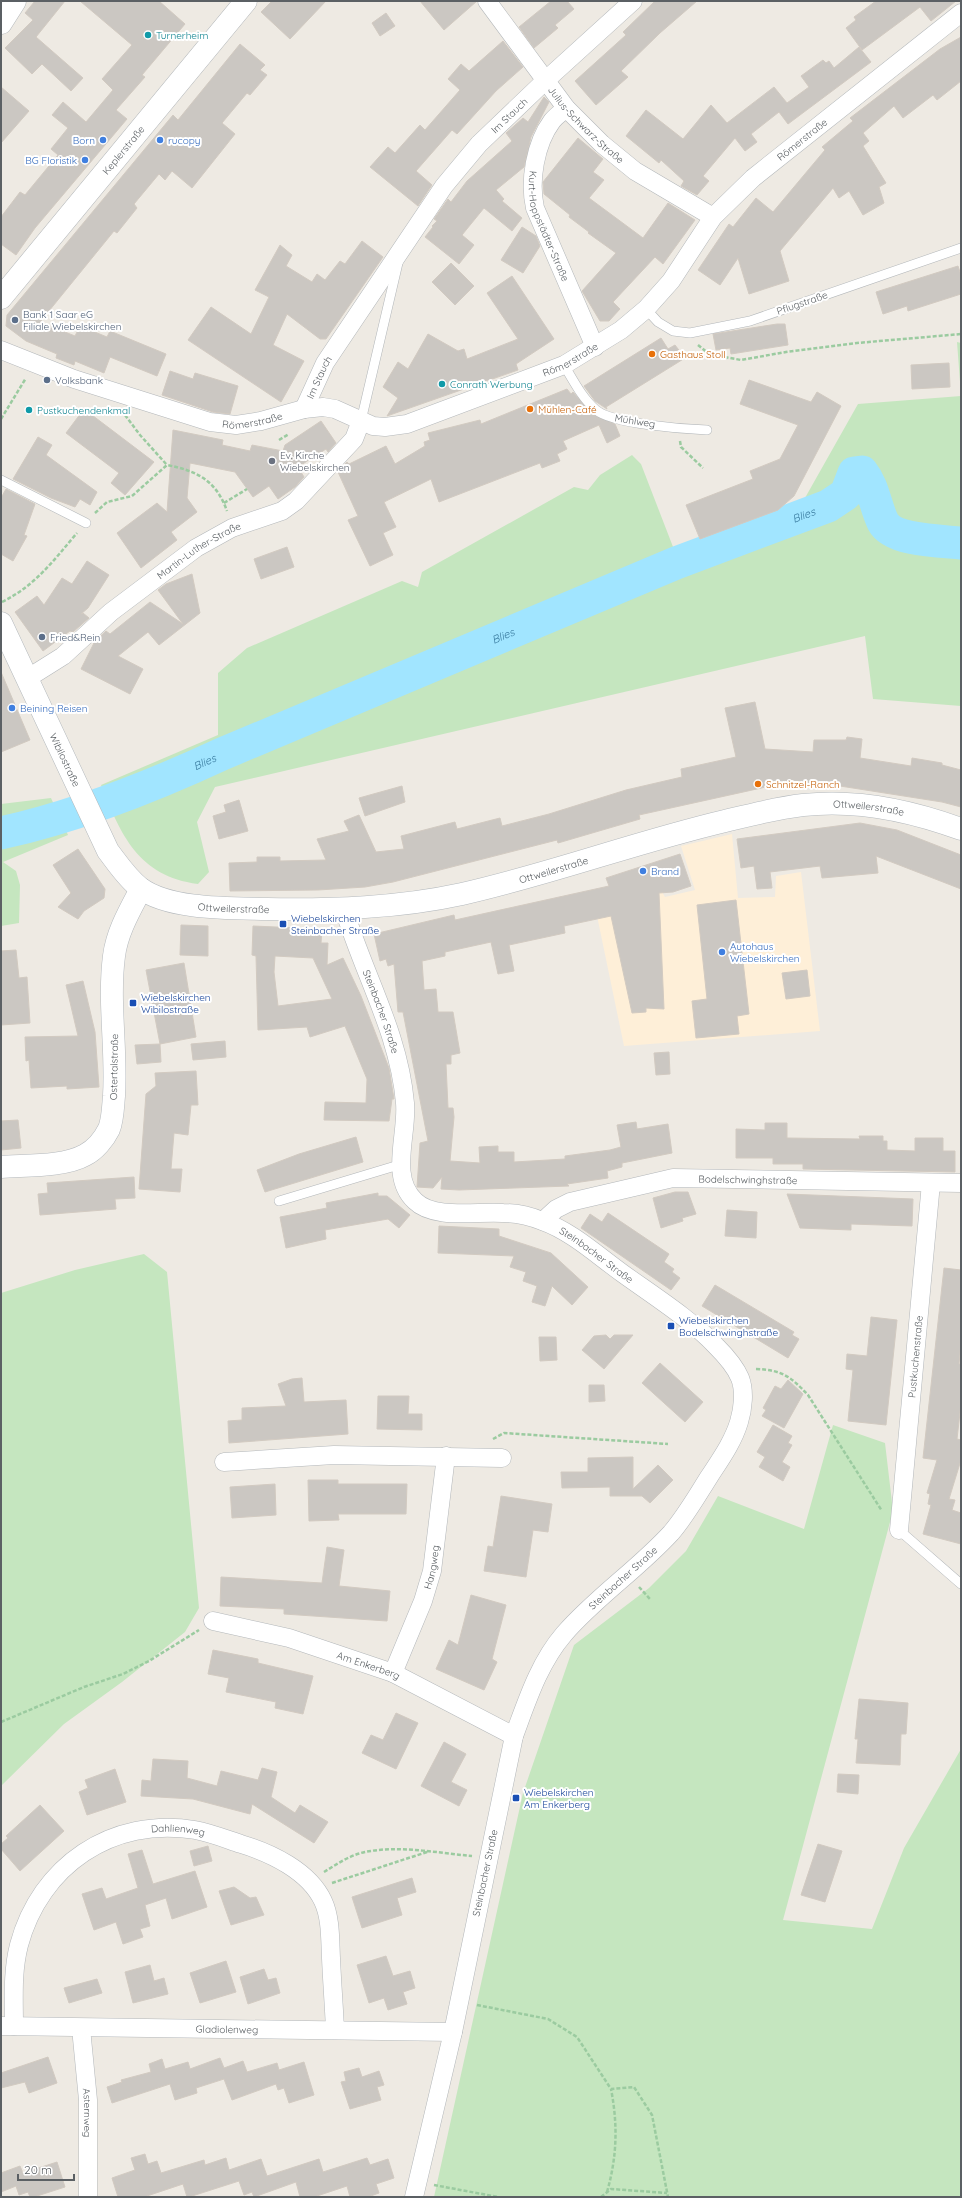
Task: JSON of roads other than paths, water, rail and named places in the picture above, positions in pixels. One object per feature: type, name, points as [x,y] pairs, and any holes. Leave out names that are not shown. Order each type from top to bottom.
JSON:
[{"type":"main road","points":[[1,22],[15,1]]},
{"type":"main road","name":"Keplerstraße","points":[[1,298],[246,1]]},
{"type":"main road","name":"Wibilostraße","points":[[1,623],[28,678],[99,835],[124,873],[141,889]]},
{"type":"main road","name":"Ottweilerstraße","points":[[141,889],[171,901],[222,907],[344,909],[417,902],[462,894],[685,830],[804,805],[858,805],[892,810],[961,829]]},
{"type":"main road","name":"Ostertalstraße","points":[[1,1167],[68,1162],[85,1155],[98,1145],[109,1129],[112,1117],[115,1071],[113,981],[114,955],[121,930],[141,889]]},
{"type":"street","name":"Julius-Schwarz-Straße","points":[[487,1],[566,108],[602,144],[635,171],[713,217]]},
{"type":"street","name":"Im Stauch","points":[[304,409],[325,363],[402,246],[444,186],[479,144],[546,80],[633,1]]},
{"type":"street","name":"Römerstraße","points":[[1,350],[74,378],[210,422],[236,425],[267,420],[304,409],[323,407],[335,409],[361,421],[385,427],[407,424],[564,365],[621,330],[646,309],[671,281],[713,217],[753,178],[961,13]]},
{"type":"street","name":"Kurt-Hoppstädter-Straße","points":[[566,108],[552,121],[542,140],[532,171],[531,191],[535,208],[595,347]]},
{"type":"street","name":"Martin-Luther-Straße","points":[[28,678],[63,656],[111,612],[196,548],[232,528],[282,511],[296,501],[354,439],[361,421]]},
{"type":"street","name":"Steinbacher Straße","points":[[344,909],[351,931],[386,1020],[401,1067],[406,1107],[402,1180],[406,1190],[415,1202],[427,1209],[442,1212],[504,1212],[543,1221],[566,1233],[670,1308],[715,1344],[735,1369],[741,1380],[743,1401],[738,1424],[725,1452],[673,1531],[628,1574],[598,1598],[563,1635],[549,1655],[531,1689],[514,1736],[453,2032],[416,2190]]},
{"type":"street","name":"Bodelschwinghstraße","points":[[543,1221],[556,1209],[570,1202],[673,1178],[961,1183]]},
{"type":"street","name":"Pustkuchenstraße","points":[[899,1530],[931,1182]]},
{"type":"street","points":[[224,1462],[334,1455],[502,1458]]},
{"type":"street","name":"Hangweg","points":[[393,1673],[423,1600],[432,1570],[446,1456]]},
{"type":"street","name":"Am Enkerberg","points":[[213,1621],[289,1638],[393,1673],[514,1736]]},
{"type":"street","name":"Dahlienweg","points":[[8,2026],[18,1947],[26,1923],[39,1898],[54,1876],[73,1859],[100,1843],[129,1832],[160,1828],[194,1830],[258,1849],[288,1865],[311,1885],[323,1901],[330,1931],[335,2030]]},
{"type":"street","name":"Gladiolenweg","points":[[8,2026],[453,2032]]},
{"type":"street","name":"Asternweg","points":[[81,2028],[88,2100],[88,2197]]},
{"type":"lane","name":"Im Stauch","points":[[361,421],[402,246]]},
{"type":"lane","name":"Pflugstraße","points":[[646,309],[658,322],[673,331],[690,333],[750,321],[961,248]]},
{"type":"lane","name":"Mühlweg","points":[[564,365],[586,400],[597,411],[609,417],[678,428],[707,430]]},
{"type":"lane","points":[[1,480],[86,523]]},
{"type":"lane","points":[[279,1201],[402,1164]]},
{"type":"lane","points":[[899,1530],[961,1584]]},
{"type":"waterway","name":"Blies","points":[[1,833],[58,818],[114,800],[676,563],[828,506],[846,494],[854,473],[862,472],[866,478],[872,490],[883,522],[888,528],[897,533],[919,539],[961,543]]},
{"type":"place","name":"Turnerheim","points":[[148,35]]},
{"type":"place","name":"Born","points":[[103,140]]},
{"type":"place","name":"rucopy","points":[[160,140]]},
{"type":"place","name":"BG Floristik","points":[[85,160]]},
{"type":"place","name":"Bank 1 Saar eG Filiale Wiebelskirchen","points":[[15,320]]},
{"type":"place","name":"Gasthaus Stoll","points":[[652,354]]},
{"type":"place","name":"Volksbank","points":[[47,380]]},
{"type":"place","name":"Conrath Werbung","points":[[442,384]]},
{"type":"place","name":"Mühlen-Café","points":[[530,409]]},
{"type":"place","name":"Pustkuchendenkmal","points":[[29,410]]},
{"type":"place","name":"Ev. Kirche Wiebelskirchen","points":[[272,461]]},
{"type":"place","name":"Fried&Rein","points":[[42,637]]},
{"type":"place","name":"Beining Reisen","points":[[12,708]]},
{"type":"place","name":"Schnitzel-Ranch","points":[[758,784]]},
{"type":"place","name":"Brand","points":[[643,871]]},
{"type":"place","name":"Wiebelskirchen Steinbacher Straße","points":[[283,924]]},
{"type":"place","name":"Autohaus Wiebelskirchen","points":[[722,952]]},
{"type":"place","name":"Wiebelskirchen Wibilostraße","points":[[133,1003]]},
{"type":"place","name":"Wiebelskirchen Bodelschwinghstraße","points":[[671,1326]]},
{"type":"place","name":"Wiebelskirchen Am Enkerberg","points":[[516,1798]]}]
